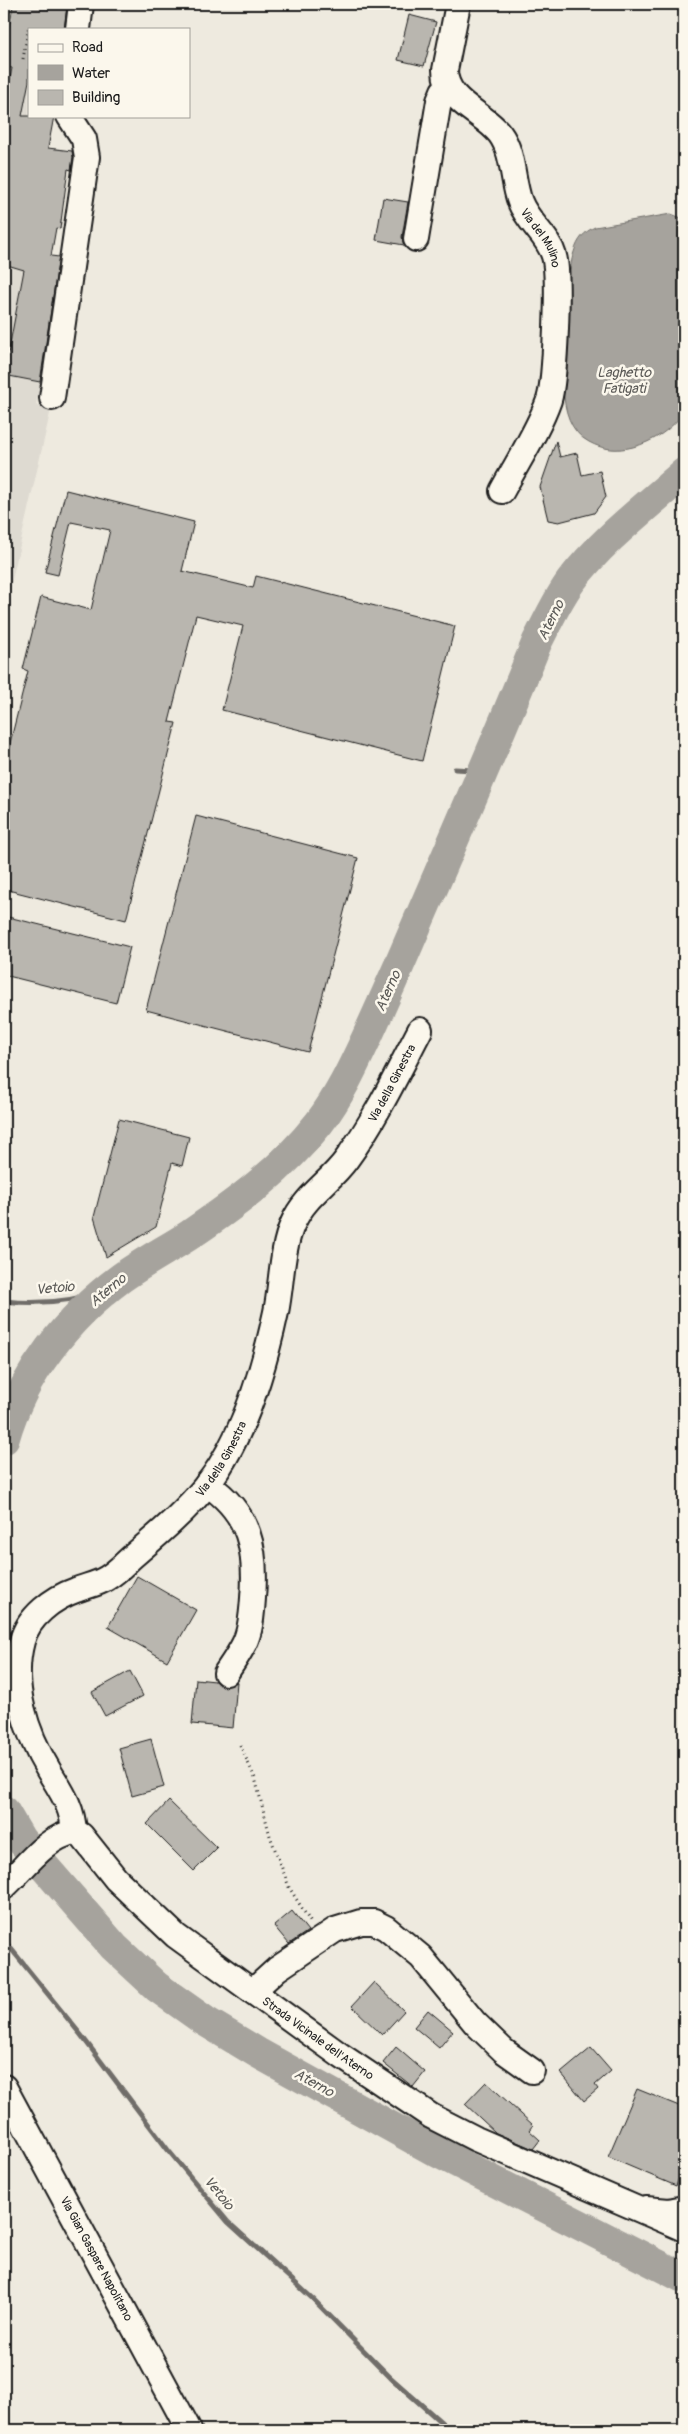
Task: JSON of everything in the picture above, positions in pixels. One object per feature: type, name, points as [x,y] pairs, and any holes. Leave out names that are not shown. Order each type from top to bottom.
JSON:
[{"type":"street","points":[[78,28],[82,4]]},
{"type":"street","points":[[416,239],[438,101],[448,86],[445,70],[458,4]]},
{"type":"street","name":"Via del Mulino","points":[[448,86],[454,96],[496,130],[505,142],[523,209],[550,244],[556,262],[557,288],[551,392],[542,415],[502,490]]},
{"type":"street","points":[[52,398],[87,157],[84,139],[70,118]]},
{"type":"street","name":"Via della Ginestra","points":[[74,1832],[68,1802],[40,1755],[22,1708],[19,1679],[22,1639],[31,1624],[45,1608],[70,1592],[110,1576],[171,1523],[207,1484],[225,1456],[257,1384],[276,1312],[285,1251],[293,1224],[304,1206],[347,1158],[378,1110],[420,1030]]},
{"type":"street","points":[[207,1484],[231,1503],[243,1522],[254,1551],[252,1611],[245,1642],[226,1673]]},
{"type":"street","points":[[7,1884],[28,1860],[66,1833],[74,1832]]},
{"type":"street","name":"Strada Vicinale dell'Aterno","points":[[74,1832],[81,1835],[116,1879],[155,1918],[195,1950],[253,1990],[340,2055],[444,2124],[634,2209],[684,2229]]},
{"type":"street","points":[[253,1990],[277,1969],[335,1930],[353,1924],[368,1922],[380,1924],[421,1957],[463,2010],[488,2036],[504,2051],[532,2071]]},
{"type":"street","name":"Via Gian Gaspare Napolitano","points":[[4,2087],[189,2430]]},
{"type":"street","points":[[634,2209],[655,2208],[668,2211],[684,2208]]},
{"type":"path","points":[[23,59],[28,35]]},
{"type":"path","points":[[240,1745],[255,1778],[270,1836],[289,1887],[321,1938]]},
{"type":"shaded area","points":[[6,4],[74,4],[71,28],[28,28],[28,118],[54,118],[4,375],[4,15]]},
{"type":"shaded area","points":[[4,375],[41,382],[36,405],[51,409],[4,615]]},
{"type":"water","name":"Laghetto Fatigati","points":[[671,214],[684,219],[684,411],[669,429],[648,442],[621,449],[600,447],[589,442],[577,432],[569,419],[565,404],[563,368],[570,275],[574,252],[582,236],[595,227]]},
{"type":"building","points":[[4,4],[67,6],[64,28],[28,28],[28,86],[22,116],[28,116],[28,118],[54,118],[48,148],[72,151],[73,157],[71,170],[68,169],[60,229],[56,228],[51,256],[59,257],[40,382],[4,375],[24,270],[4,264],[4,110],[12,68],[4,67]]},
{"type":"building","points":[[409,15],[436,22],[424,66],[398,60]]},
{"type":"building","points":[[383,198],[408,202],[402,237],[404,245],[376,240]]},
{"type":"building","points":[[556,441],[560,457],[577,453],[582,475],[600,471],[606,497],[594,513],[559,522],[548,520],[540,487]]},
{"type":"building","points":[[66,490],[194,522],[182,571],[253,588],[256,576],[455,626],[422,761],[222,710],[243,626],[196,615],[169,722],[176,723],[126,920],[4,889],[4,767],[28,671],[23,669],[41,597],[91,610],[110,530],[71,522],[58,575],[45,572]]},
{"type":"building","points":[[196,816],[358,858],[308,1052],[146,1010]]},
{"type":"building","points":[[4,916],[130,947],[116,1003],[4,975]]},
{"type":"building","points":[[119,1119],[189,1137],[182,1166],[172,1163],[156,1227],[106,1257],[94,1217]]},
{"type":"building","points":[[137,1576],[196,1610],[167,1661],[108,1627]]},
{"type":"building","points":[[130,1671],[143,1696],[105,1716],[92,1692]]},
{"type":"building","points":[[196,1679],[215,1681],[225,1687],[237,1682],[233,1728],[192,1724]]},
{"type":"building","points":[[151,1739],[164,1787],[132,1796],[119,1748]]},
{"type":"building","points":[[169,1801],[217,1848],[194,1871],[147,1824]]},
{"type":"building","points":[[292,1911],[308,1931],[289,1944],[274,1926]]},
{"type":"building","points":[[374,1982],[404,2011],[382,2035],[352,2006]]},
{"type":"building","points":[[428,2010],[453,2031],[439,2048],[414,2027]]},
{"type":"building","points":[[396,2047],[425,2072],[413,2087],[383,2063]]},
{"type":"building","points":[[591,2048],[611,2071],[595,2085],[598,2089],[584,2101],[561,2073]]},
{"type":"building","points":[[486,2082],[533,2125],[529,2130],[540,2140],[533,2149],[496,2133],[465,2104]]},
{"type":"building","points":[[637,2089],[684,2108],[684,2165],[676,2186],[608,2157]]},
{"type":"waterway","name":"Aterno","points":[[4,1439],[22,1392],[35,1370],[49,1350],[82,1311],[121,1278],[188,1236],[258,1185],[290,1156],[319,1123],[351,1071],[400,963],[537,642],[557,603],[571,581],[596,552],[684,473]]},
{"type":"waterway","points":[[455,769],[473,770],[486,765]]},
{"type":"waterway","name":"Vetoio","points":[[4,1301],[56,1302],[106,1290]]},
{"type":"waterway","name":"Aterno","points":[[4,1811],[21,1840],[114,1947],[157,1987],[205,2021],[258,2053],[435,2151],[684,2278]]},
{"type":"waterway","name":"Vetoio","points":[[4,1940],[81,2035],[168,2150],[228,2222],[313,2299],[391,2378],[450,2430]]},
{"type":"railway","points":[[4,40],[11,4]]}]
